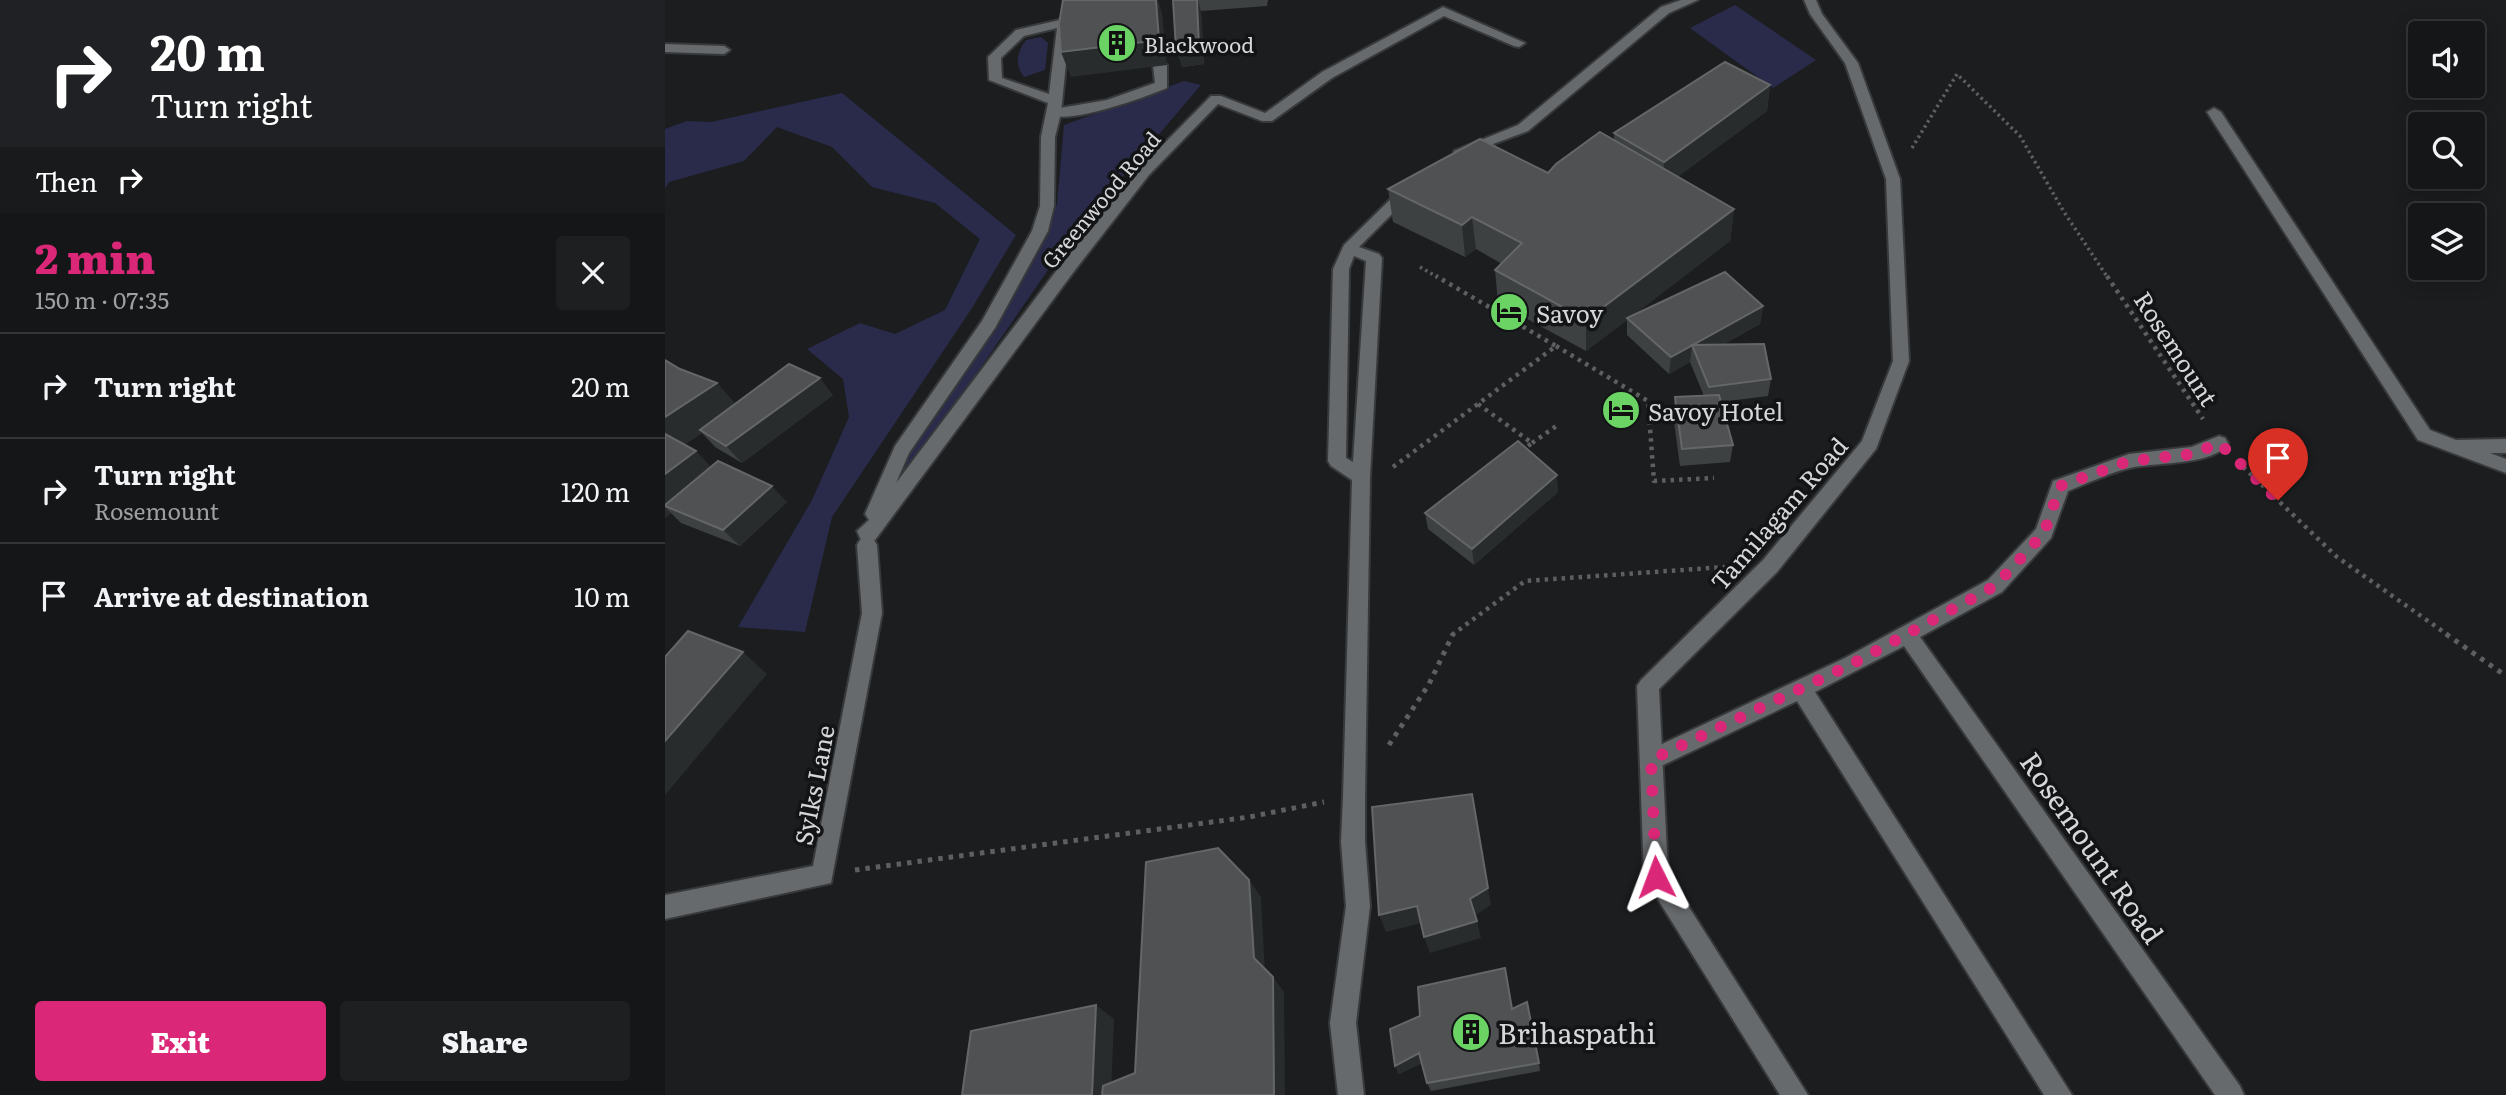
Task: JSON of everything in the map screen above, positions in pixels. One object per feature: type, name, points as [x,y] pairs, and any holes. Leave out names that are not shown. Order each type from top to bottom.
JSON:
[{"type":"street","points":[[1451,159],[1461,152],[1523,128],[1665,10],[1692,0]]},
{"type":"street","name":"Tamilagam Road","points":[[1795,1095],[1656,877],[1648,686],[1776,558],[1870,444],[1901,361],[1893,179],[1851,63],[1816,14],[1810,0]]},
{"type":"street","name":"Greenwood Road","points":[[867,538],[1069,266],[1135,183],[1216,99],[1267,118],[1327,75],[1448,9],[1519,43]]},
{"type":"street","points":[[867,538],[901,452],[989,324],[1040,231],[1047,206],[1048,137],[1055,107],[1064,23],[1020,33],[993,57],[996,80],[1055,107],[1096,109],[1162,85],[1160,65]]},
{"type":"street","points":[[665,48],[724,50]]},
{"type":"street","points":[[2214,113],[2424,435],[2506,466]]},
{"type":"street","points":[[1361,484],[1337,461],[1341,269],[1349,248],[1421,180]]},
{"type":"street","points":[[1349,248],[1374,258],[1361,484],[1353,842],[1358,906],[1343,1023],[1350,1095]]},
{"type":"street","points":[[1651,760],[1801,689],[1995,586],[2044,533],[2060,486],[2129,461],[2193,454],[2219,443]]},
{"type":"street","points":[[2455,447],[2506,446]]},
{"type":"street","name":"Sylks Lane","points":[[665,906],[823,875],[872,613],[867,538]]},
{"type":"street","name":"Rosemount Road","points":[[1907,634],[2231,1095]]},
{"type":"street","points":[[1801,689],[2059,1095]]},
{"type":"path","name":"Rosemount","points":[[1893,179],[1957,74],[2020,136],[2064,212],[2219,443],[2337,557],[2506,677]]},
{"type":"path","points":[[1420,267],[1648,401],[1654,481],[1714,478]]},
{"type":"path","points":[[1361,484],[1478,404],[1556,346]]},
{"type":"path","points":[[1478,404],[1532,443]]},
{"type":"path","points":[[1521,452],[1559,424]]},
{"type":"path","points":[[1384,751],[1429,684],[1454,632],[1525,582],[1730,566],[1776,558]]},
{"type":"path","points":[[823,875],[1249,817],[1354,797]]},
{"type":"shaded area","points":[[1735,5],[1816,60],[1773,88],[1690,28]]},
{"type":"shaded area","points":[[1041,37],[1048,43],[1045,70],[1024,77],[1018,63],[1020,49],[1026,40]]},
{"type":"shaded area","points":[[1184,81],[1201,85],[1068,241],[887,503],[884,495],[1044,233],[1057,204],[1064,125]]},
{"type":"shaded area","points":[[842,93],[1016,235],[972,308],[832,517],[805,632],[738,627],[812,500],[849,417],[843,379],[807,349],[860,323],[895,334],[945,310],[980,239],[935,203],[872,187],[832,147],[777,127],[744,161],[669,182],[665,189],[665,129],[687,121],[711,122]]},
{"type":"building","points":[[1063,0],[1156,0],[1159,40],[1061,52],[1059,24]]},
{"type":"building","points":[[1173,0],[1197,0],[1199,47],[1176,49]]},
{"type":"building","points":[[1725,62],[1770,85],[1664,162],[1614,133]]},
{"type":"building","points":[[1600,132],[1734,209],[1586,320],[1495,270],[1522,243],[1472,217],[1462,225],[1388,189],[1480,139],[1548,173],[1556,164]]},
{"type":"building","points":[[1725,272],[1763,306],[1671,357],[1627,318]]},
{"type":"building","points":[[1764,344],[1771,379],[1709,387],[1692,345]]},
{"type":"building","points":[[665,360],[680,369],[717,383],[665,417]]},
{"type":"building","points":[[789,364],[820,378],[726,446],[700,430]]},
{"type":"building","points":[[1719,395],[1733,445],[1682,449],[1675,397]]},
{"type":"building","points":[[665,434],[696,451],[665,474]]},
{"type":"building","points":[[1518,441],[1557,475],[1472,549],[1425,513]]},
{"type":"building","points":[[718,461],[772,486],[723,530],[665,506],[665,505]]},
{"type":"building","points":[[688,631],[743,652],[665,741],[665,657]]},
{"type":"building","points":[[1472,794],[1488,888],[1470,899],[1477,921],[1424,937],[1417,906],[1379,915],[1372,807]]},
{"type":"building","points":[[1218,848],[1249,880],[1254,958],[1273,977],[1274,1095],[1102,1095],[1103,1086],[1135,1073],[1146,862]]},
{"type":"building","name":"Brihaspathi","points":[[1505,968],[1512,1009],[1527,1002],[1539,1063],[1427,1083],[1419,1053],[1395,1066],[1390,1029],[1420,1016],[1418,987]]},
{"type":"building","points":[[1096,1005],[1092,1095],[962,1095],[971,1031]]},
{"type":"place","name":"Blackwood","points":[[1117,43]]},
{"type":"place","name":"Savoy","points":[[1509,312]]},
{"type":"place","name":"Savoy Hotel","points":[[1621,410]]},
{"type":"place","name":"Brihaspathi","points":[[1471,1032]]},
{"type":"route","points":[[1656,877],[1651,760],[1852,664],[1995,586],[2044,533],[2060,486],[2129,461],[2193,454],[2219,443],[2278,500]]}]
